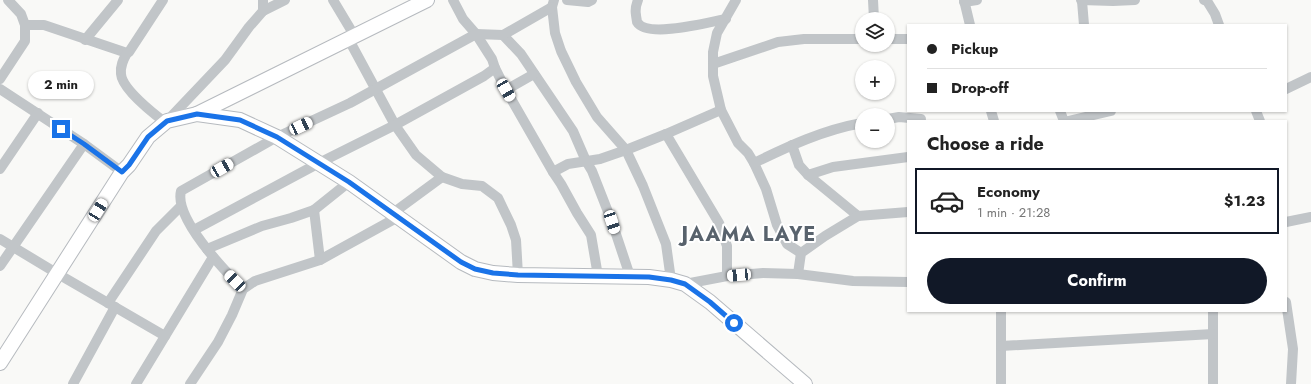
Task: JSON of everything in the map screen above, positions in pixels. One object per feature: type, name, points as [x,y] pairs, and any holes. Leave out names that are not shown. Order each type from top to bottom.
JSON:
[{"type":"street","points":[[0,79],[25,41],[25,25],[21,14],[8,0]]},
{"type":"street","points":[[85,40],[118,0]]},
{"type":"street","points":[[163,0],[127,53],[121,66],[122,80],[143,105],[166,122]]},
{"type":"street","points":[[263,0],[263,11]]},
{"type":"street","points":[[0,363],[122,172],[129,165],[148,137],[166,122],[225,60],[249,27],[263,11],[285,0]]},
{"type":"street","points":[[333,0],[375,89],[395,126],[416,155],[442,178],[462,184],[482,186],[498,198],[511,225],[516,240],[518,275]]},
{"type":"street","points":[[166,122],[197,114],[427,0]]},
{"type":"street","points":[[453,0],[463,19],[476,34],[492,59],[506,90],[591,235],[598,276]]},
{"type":"street","points":[[567,0],[588,2],[592,0]]},
{"type":"street","points":[[638,0],[636,13],[637,21],[641,25],[650,28],[670,30],[726,19]]},
{"type":"street","points":[[736,0],[717,33],[713,52],[713,76],[721,110],[738,143],[748,153],[754,163],[766,190],[777,225],[787,244],[801,253]]},
{"type":"street","points":[[873,0],[874,12]]},
{"type":"street","points":[[970,24],[964,1],[977,0]]},
{"type":"street","points":[[1084,24],[1082,0],[1135,0]]},
{"type":"street","points":[[1204,0],[1207,1],[1215,14],[1219,24]]},
{"type":"street","points":[[243,289],[219,265],[185,217],[179,197],[181,191],[277,137],[350,103],[476,34],[503,35],[553,4],[555,33],[561,51],[576,82],[597,117],[626,150],[643,186],[666,244],[671,280]]},
{"type":"street","points":[[25,25],[44,25],[127,53]]},
{"type":"street","points":[[503,35],[521,54],[573,131],[592,171],[612,222],[630,276]]},
{"type":"street","points":[[713,64],[778,42],[804,39],[855,38]]},
{"type":"street","points":[[895,39],[907,39]]},
{"type":"street","points":[[194,230],[319,163],[395,126],[484,76],[495,68]]},
{"type":"street","points":[[506,90],[534,74]]},
{"type":"street","points":[[1287,89],[1311,77]]},
{"type":"street","points":[[0,89],[84,144],[122,172]]},
{"type":"street","points":[[553,172],[568,164],[600,159],[626,150],[721,110]]},
{"type":"street","points":[[1072,120],[1107,112]]},
{"type":"street","points":[[0,169],[38,113]]},
{"type":"street","points":[[197,114],[240,120],[277,137],[349,182],[461,262],[475,269],[493,273],[518,275],[649,277],[671,280],[685,284],[710,302],[805,384]]},
{"type":"street","points":[[895,118],[921,117]]},
{"type":"street","points":[[754,163],[803,140],[845,126],[855,124]]},
{"type":"street","points":[[666,134],[719,223],[727,246],[727,276]]},
{"type":"street","points":[[0,266],[84,144]]},
{"type":"street","points":[[792,145],[798,165],[858,216]]},
{"type":"street","points":[[808,175],[833,167],[907,157]]},
{"type":"street","points":[[191,383],[218,342],[243,289],[255,282],[320,260],[396,215],[442,178]]},
{"type":"street","points":[[136,384],[165,336],[210,253],[262,226],[314,210],[349,182]]},
{"type":"street","points":[[74,384],[112,305],[156,231],[181,206]]},
{"type":"street","points":[[314,210],[320,260]]},
{"type":"street","points":[[798,274],[801,253],[858,216],[907,212]]},
{"type":"street","points":[[1287,222],[1311,217]]},
{"type":"street","points":[[0,239],[12,248],[165,336]]},
{"type":"street","points":[[685,284],[727,276],[762,273],[798,274],[853,281],[907,282]]},
{"type":"street","points":[[1287,309],[1293,349],[1291,384]]},
{"type":"street","points":[[1001,312],[1001,384]]},
{"type":"street","points":[[1213,312],[1213,384]]},
{"type":"street","points":[[1001,346],[1213,334]]},
{"type":"district","name":"JAAMA LAYE","points":[[749,234]]},
{"type":"route","points":[[61,129],[122,172],[129,165],[148,137],[167,121],[197,114],[240,120],[277,137],[349,182],[461,262],[475,269],[493,273],[518,275],[649,277],[671,280],[685,284],[710,302],[734,323]]}]
